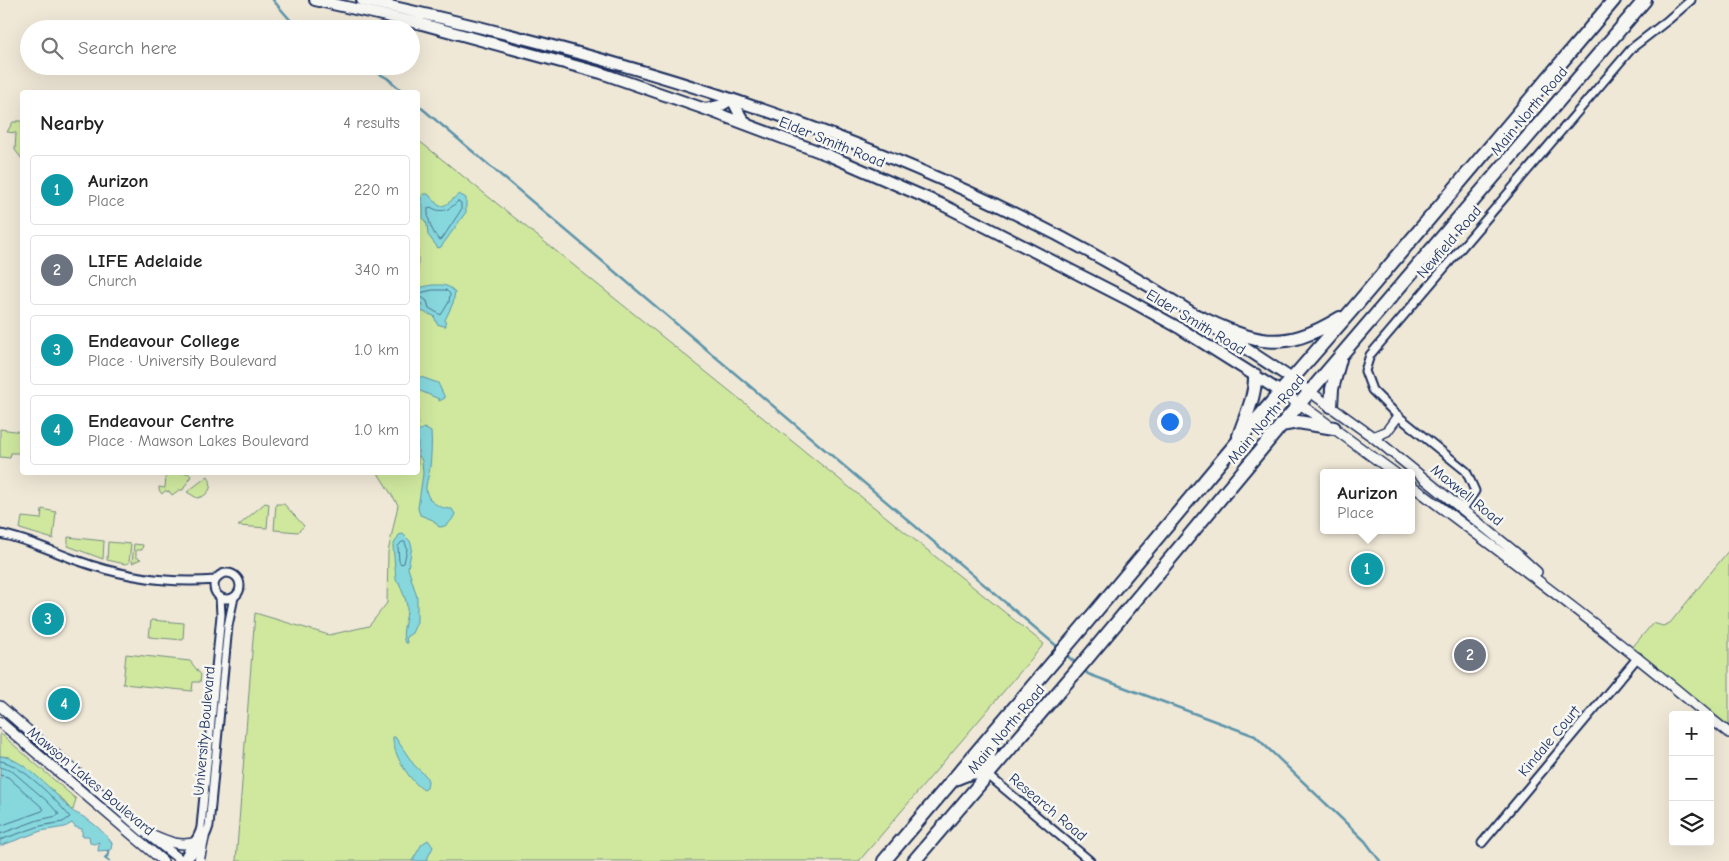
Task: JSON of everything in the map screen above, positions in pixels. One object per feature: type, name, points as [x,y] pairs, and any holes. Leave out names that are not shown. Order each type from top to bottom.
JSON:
[{"type":"highway","name":"Main North Road","points":[[884,861],[1238,441],[1352,310],[1614,0]]},
{"type":"highway","name":"Main North Road","points":[[914,861],[1281,426],[1645,0]]},
{"type":"highway","points":[[1196,316],[1230,332],[1253,339],[1283,341],[1319,331],[1352,310]]},
{"type":"highway","points":[[1331,406],[1332,389],[1341,356]]},
{"type":"highway","points":[[1238,441],[1252,396],[1255,375]]},
{"type":"highway","points":[[1281,426],[1298,422],[1334,428]]},
{"type":"highway","points":[[988,775],[987,761],[998,727]]},
{"type":"highway","points":[[953,780],[976,771],[981,771],[988,775]]},
{"type":"main road","name":"Elder Smith Road","points":[[315,0],[404,20]]},
{"type":"main road","name":"Elder Smith Road","points":[[362,0],[584,53],[732,99],[856,143],[957,186],[1042,227],[1105,261],[1196,316],[1292,379]]},
{"type":"main road","name":"Elder Smith Road","points":[[420,24],[591,70],[705,109],[828,156],[943,205],[1181,329],[1300,404]]},
{"type":"main road","points":[[705,109],[732,99],[740,117],[748,125]]},
{"type":"street","name":"Newfield Road","points":[[1463,509],[1475,490],[1466,471],[1398,416],[1372,390],[1365,371],[1370,355],[1632,48],[1690,0]]},
{"type":"street","name":"Maxwell Road","points":[[1292,379],[1373,437],[1413,469]]},
{"type":"street","points":[[1300,404],[1390,469]]},
{"type":"street","points":[[1373,437],[1387,430],[1398,416]]},
{"type":"street","points":[[1400,469],[1405,463]]},
{"type":"street","name":"Maxwell Road","points":[[1415,471],[1516,553],[1570,603]]},
{"type":"street","name":"Maxwell Road","points":[[1415,488],[1570,603],[1702,711]]},
{"type":"street","points":[[1455,518],[1463,509]]},
{"type":"street","points":[[0,534],[26,540],[106,570],[145,577],[195,581],[216,580]]},
{"type":"street","points":[[195,581],[214,589],[220,597],[226,599],[234,597],[240,588],[239,581],[237,577],[228,573],[223,574],[216,580],[214,589]]},
{"type":"street","name":"University Boulevard","points":[[200,840],[221,615],[220,597]]},
{"type":"street","name":"University Boulevard","points":[[183,861],[200,840],[210,816],[228,626],[234,597]]},
{"type":"street","name":"Kindale Court","points":[[1482,844],[1638,657]]},
{"type":"street","name":"Mawson Lakes Boulevard","points":[[0,706],[146,833],[183,861]]},
{"type":"street","points":[[1714,721],[1729,734]]},
{"type":"street","name":"Mawson Lakes Boulevard","points":[[0,722],[164,861]]},
{"type":"street","name":"Research Road","points":[[988,775],[1090,861]]},
{"type":"street","points":[[146,833],[171,843],[181,844],[200,840],[200,861]]},
{"type":"green space","points":[[20,121],[20,156],[15,150],[16,133],[7,132],[13,122]]},
{"type":"green space","points":[[420,142],[1044,644],[859,861],[236,861],[255,613],[329,635],[369,626],[387,603],[388,552],[398,505],[379,475],[420,475]]},
{"type":"green space","points":[[0,429],[20,432],[20,453],[11,453],[10,458],[0,457]]},
{"type":"green space","points":[[160,475],[191,476],[183,490],[179,490],[172,495],[170,492],[165,491],[162,494],[159,490],[159,487],[165,488],[166,476]]},
{"type":"green space","points":[[208,476],[210,487],[205,495],[197,498],[187,492]]},
{"type":"green space","points":[[265,503],[269,504],[267,528],[238,526]]},
{"type":"green space","points":[[276,504],[284,504],[304,526],[298,532],[274,530]]},
{"type":"green space","points":[[42,509],[56,512],[53,539],[20,529],[22,517],[41,519]]},
{"type":"green space","points":[[68,537],[104,541],[103,559],[68,546]]},
{"type":"green space","points":[[108,542],[131,544],[129,563],[125,564],[107,560]]},
{"type":"green space","points":[[134,544],[143,545],[142,550],[136,550],[136,557],[141,559],[132,563]]},
{"type":"green space","points":[[1729,550],[1729,734],[1714,721],[1714,711],[1702,711],[1630,650],[1653,623],[1663,626],[1670,623]]},
{"type":"green space","points":[[151,620],[184,623],[183,640],[149,637]]},
{"type":"green space","points":[[126,654],[190,661],[201,675],[200,682],[193,682],[192,691],[123,684]]},
{"type":"green space","points":[[0,733],[76,799],[73,810],[9,757],[0,756]]},
{"type":"water","points":[[423,194],[428,194],[439,206],[447,204],[459,194],[466,198],[466,212],[441,247],[438,248],[428,235],[427,224],[423,218],[421,199]]},
{"type":"water","points":[[442,285],[455,292],[453,303],[445,320],[446,326],[437,324],[434,316],[421,311],[423,304],[420,303],[420,288]]},
{"type":"water","points":[[420,377],[438,383],[445,398],[439,401],[439,399],[420,391]]},
{"type":"water","points":[[424,428],[431,432],[430,467],[426,486],[428,496],[438,506],[452,509],[455,514],[449,523],[442,527],[439,527],[433,520],[420,515],[418,508],[423,474],[420,458],[420,430]]},
{"type":"water","points":[[403,534],[410,541],[412,547],[408,568],[417,597],[417,622],[412,633],[406,637],[407,643],[405,643],[403,634],[407,606],[399,582],[396,579],[393,546],[399,535]]},
{"type":"water","points":[[393,737],[395,737],[414,765],[426,776],[428,781],[427,788],[424,790],[413,781],[403,766],[395,751]]},
{"type":"water","points":[[0,756],[18,762],[28,769],[47,785],[71,810],[98,827],[112,843],[111,850],[98,851],[99,842],[90,843],[89,836],[82,836],[82,829],[75,827],[72,823],[65,827],[41,831],[0,846]]},
{"type":"water","points":[[428,840],[433,847],[426,861],[412,861],[422,844]]},
{"type":"waterway","points":[[273,0],[290,20]]},
{"type":"waterway","points":[[382,75],[401,90]]},
{"type":"waterway","points":[[420,107],[1059,648]]},
{"type":"waterway","points":[[1065,654],[1078,665]]},
{"type":"waterway","points":[[1084,670],[1088,674],[1255,736],[1365,841],[1380,861]]},
{"type":"waterway","points":[[108,851],[109,854],[105,858],[109,861]]},
{"type":"place","name":"Aurizon","points":[[1367,569]]},
{"type":"place","name":"Endeavour College","points":[[48,619]]},
{"type":"place","name":"LIFE Adelaide","points":[[1470,655]]},
{"type":"place","name":"Endeavour Centre","points":[[64,704]]}]
